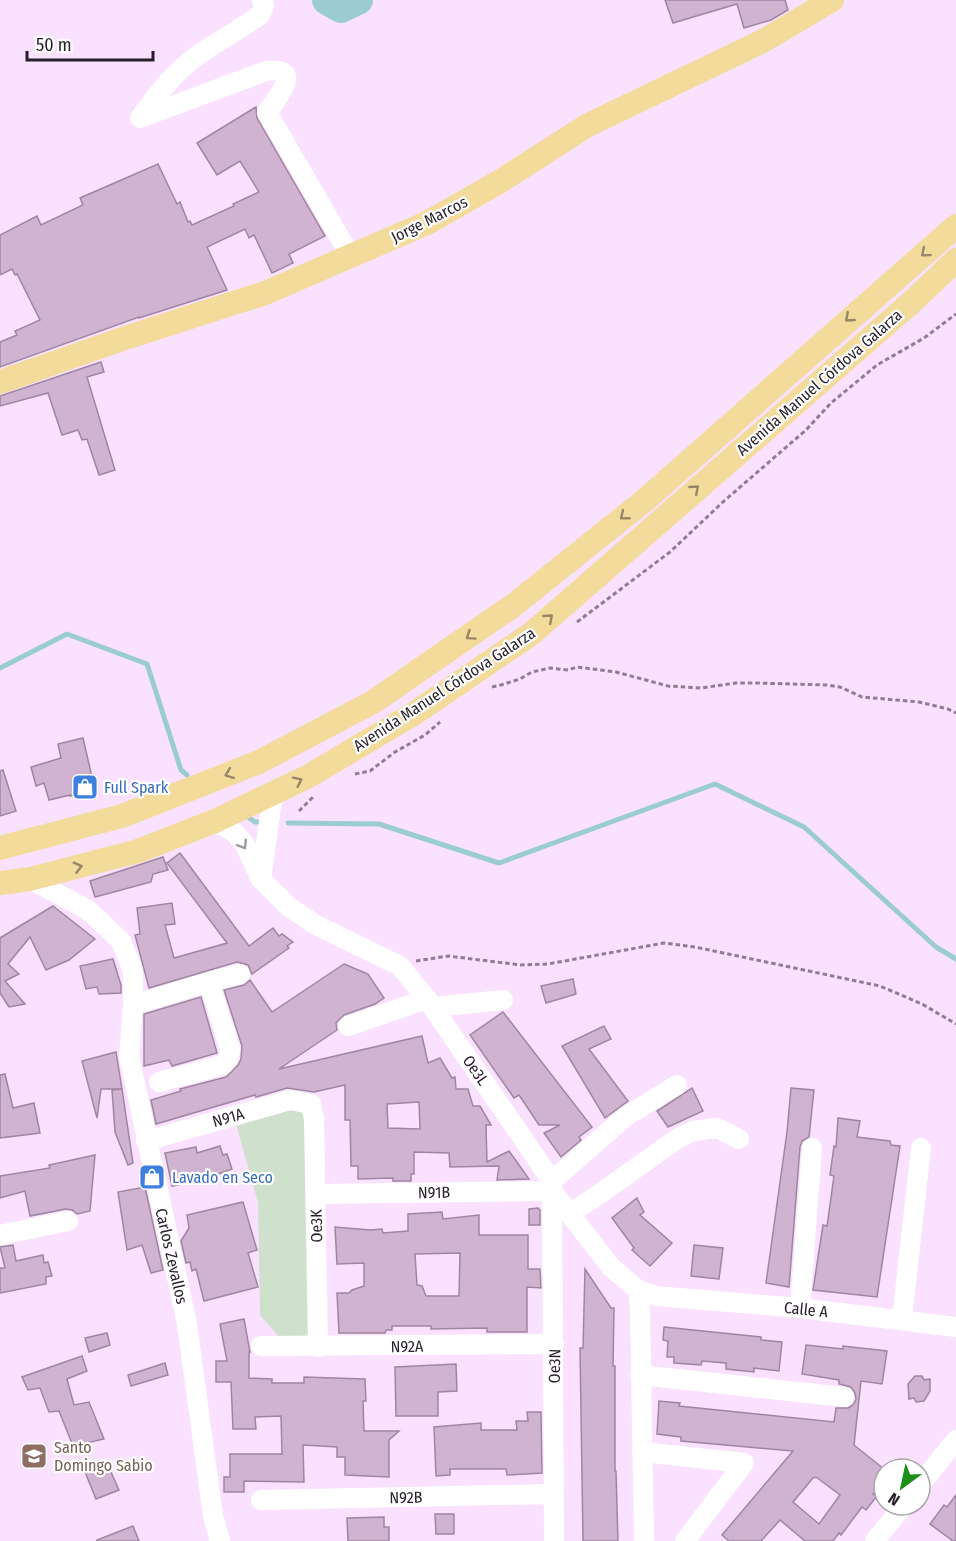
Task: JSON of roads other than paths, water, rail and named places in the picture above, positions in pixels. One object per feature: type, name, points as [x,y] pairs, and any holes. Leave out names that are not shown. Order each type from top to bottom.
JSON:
[{"type":"main road","name":"Jorge Marcos","points":[[0,382],[125,338],[265,293],[427,223],[498,182],[588,125],[763,41],[832,0]]},
{"type":"main road","name":"Avenida Manuel Córdova Galarza","points":[[0,848],[122,816],[259,762],[373,702],[514,605],[644,501],[956,226]]},
{"type":"main road","name":"Avenida Manuel Córdova Galarza","points":[[0,883],[30,879],[138,851],[215,821],[309,776],[415,713],[531,634],[913,301],[956,260]]},
{"type":"main road","points":[[893,280],[913,301]]},
{"type":"street","points":[[262,0],[264,6],[260,15],[195,57],[164,85],[140,118],[266,71],[276,70],[283,73],[286,84],[267,112],[351,257]]},
{"type":"street","points":[[261,879],[273,793]]},
{"type":"street","name":"Oe3L","points":[[215,821],[234,832],[245,845],[261,879],[289,907],[316,925],[400,966],[430,1003],[570,1213],[611,1268],[647,1293]]},
{"type":"street","name":"Carlos Zevallos","points":[[30,879],[88,910],[121,942],[133,970],[129,1056],[187,1324],[213,1516],[220,1541]]},
{"type":"street","points":[[133,1005],[240,974]]},
{"type":"street","points":[[159,1082],[222,1065],[229,1058],[230,1049],[208,982]]},
{"type":"street","points":[[348,1026],[430,1003],[503,1000]]},
{"type":"street","points":[[552,1186],[625,1118],[677,1085]]},
{"type":"street","name":"N91A","points":[[146,1141],[290,1100],[311,1104]]},
{"type":"street","name":"Oe3K","points":[[311,1104],[314,1119],[318,1347]]},
{"type":"street","points":[[570,1213],[677,1139],[693,1131],[717,1128],[739,1139]]},
{"type":"street","points":[[800,1308],[812,1148]]},
{"type":"street","points":[[902,1319],[921,1148]]},
{"type":"street","name":"N91B","points":[[315,1194],[552,1186]]},
{"type":"street","name":"Oe3N","points":[[552,1186],[554,1541]]},
{"type":"street","points":[[0,1235],[68,1221]]},
{"type":"street","points":[[644,1541],[640,1311],[647,1293]]},
{"type":"street","name":"Calle A","points":[[647,1293],[902,1319],[956,1327]]},
{"type":"street","name":"N92A","points":[[261,1346],[554,1344]]},
{"type":"street","points":[[640,1375],[844,1397]]},
{"type":"street","points":[[932,1470],[956,1440]]},
{"type":"street","points":[[642,1452],[744,1463],[685,1541]]},
{"type":"street","name":"N92B","points":[[261,1500],[552,1494]]},
{"type":"street","points":[[874,1541],[894,1517]]},
{"type":"waterway","points":[[327,0],[341,8],[358,0]]},
{"type":"waterway","points":[[0,668],[67,634],[147,664],[181,770],[187,775]]},
{"type":"waterway","points":[[288,823],[379,824],[499,863],[715,784],[804,827],[936,947],[956,959]]},
{"type":"waterway","points":[[245,815],[255,822],[260,822]]},
{"type":"place","name":"Full Spark","points":[[85,787]]},
{"type":"place","name":"Lavado en Seco","points":[[152,1177]]},
{"type":"place","name":"Santo Domingo Sabio","points":[[34,1456]]}]
